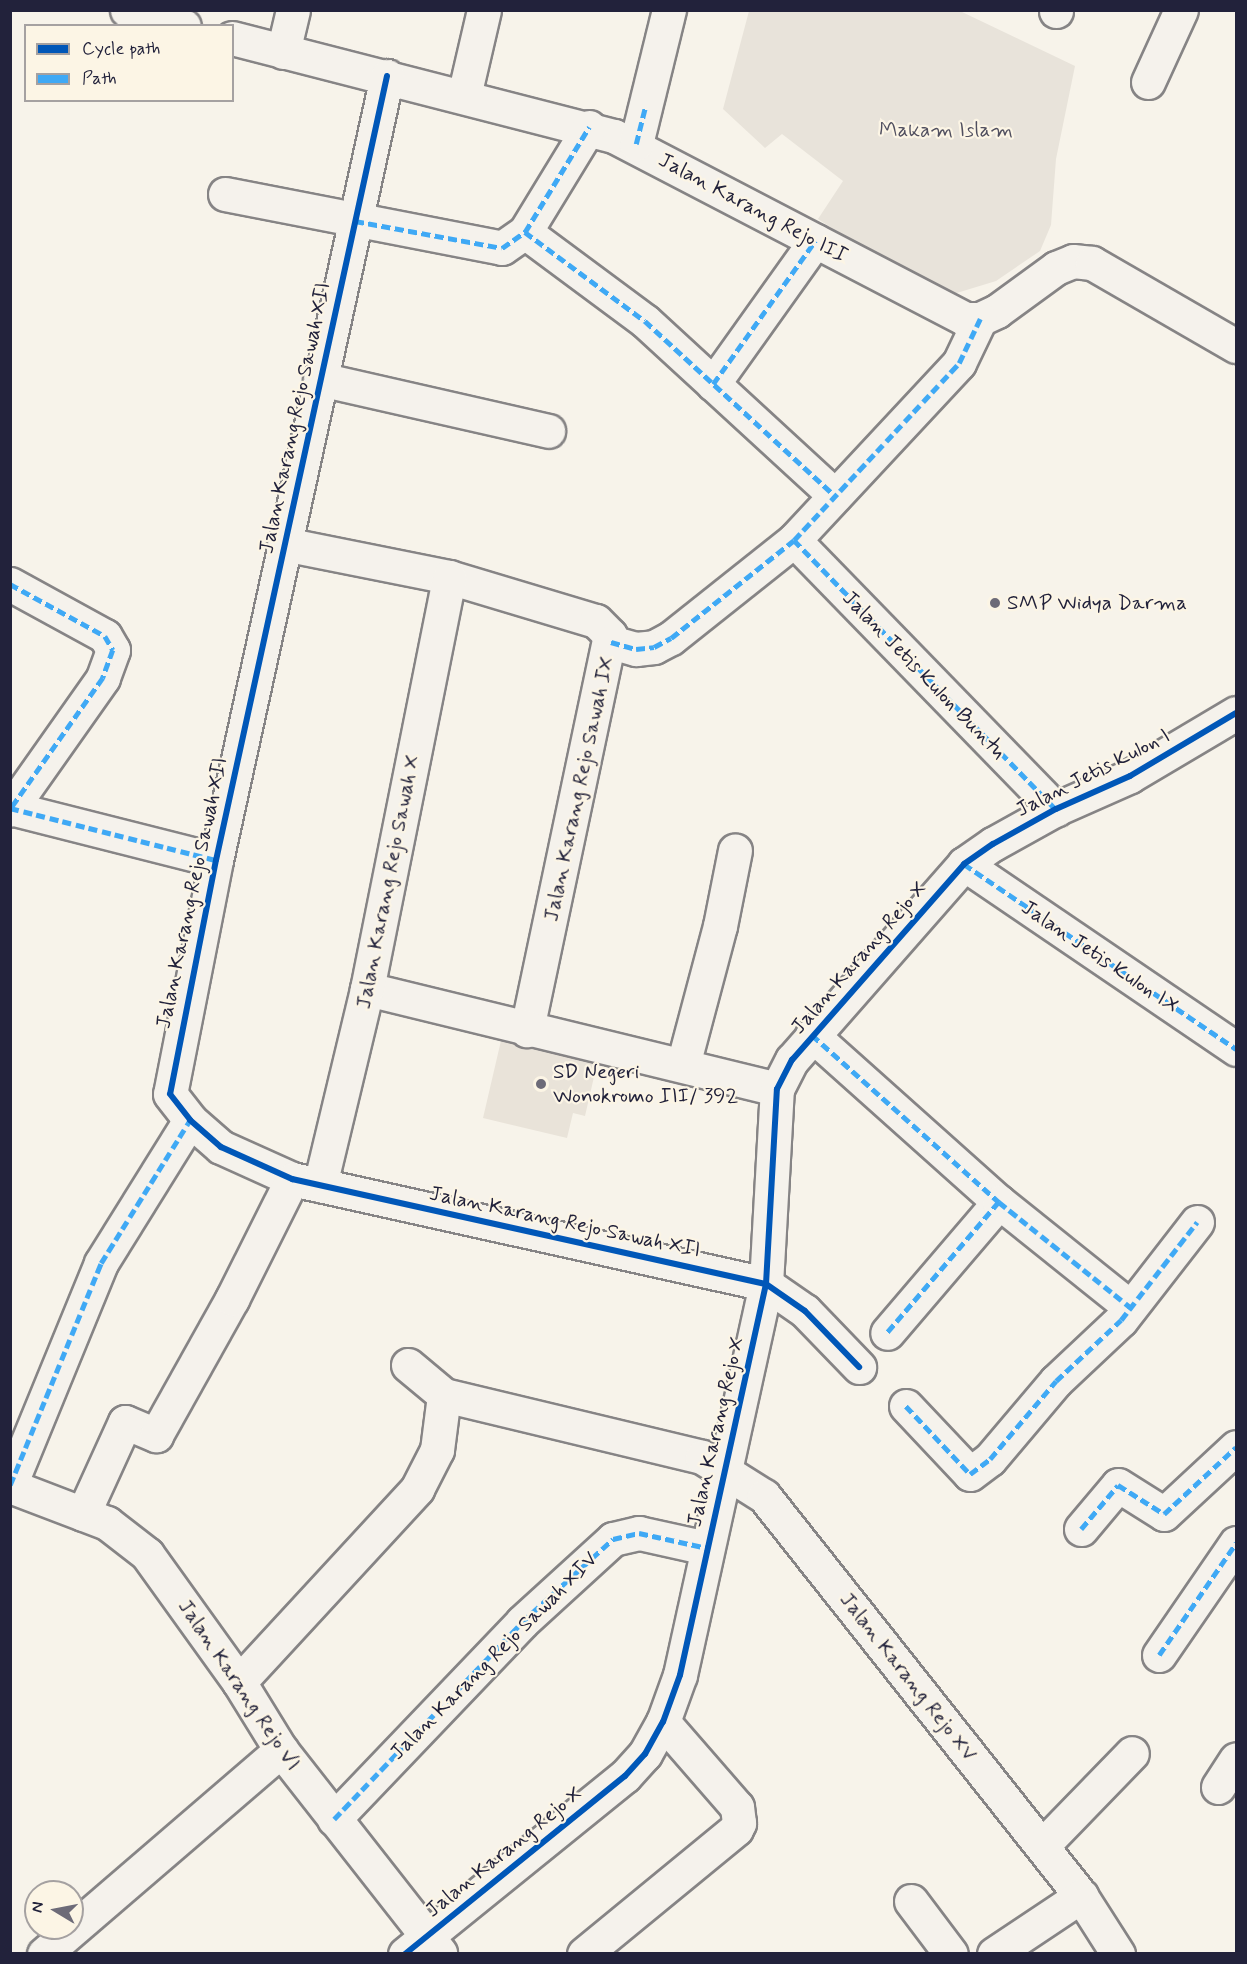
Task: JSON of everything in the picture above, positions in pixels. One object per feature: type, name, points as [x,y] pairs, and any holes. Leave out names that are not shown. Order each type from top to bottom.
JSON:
[{"type":"street","points":[[127,10],[177,24]]},
{"type":"street","points":[[283,52],[293,10]]},
{"type":"street","points":[[464,96],[484,10]]},
{"type":"street","points":[[636,144],[669,10]]},
{"type":"street","points":[[1148,82],[1181,10]]},
{"type":"street","name":"Jalan Karang Rejo III","points":[[234,39],[589,128],[636,144],[947,313],[980,319]]},
{"type":"street","name":"Jalan Karang Rejo Sawah XII","points":[[387,76],[216,860],[170,1078],[170,1094],[190,1120],[221,1147],[306,1182],[766,1284]]},
{"type":"street","points":[[225,194],[496,249],[525,232],[589,128]]},
{"type":"street","points":[[525,232],[645,321],[835,496]]},
{"type":"street","points":[[713,384],[814,241]]},
{"type":"street","points":[[611,642],[636,649],[663,642],[794,540],[958,363],[980,319],[1056,268],[1073,261],[1092,263],[1236,346]]},
{"type":"street","points":[[320,378],[548,431]]},
{"type":"street","name":"Jalan Jetis Kulon Buntu","points":[[794,540],[1056,809]]},
{"type":"street","name":"Jalan Karang Rejo Sawah IX","points":[[284,544],[449,577],[596,621],[604,626],[611,642],[527,1030]]},
{"type":"street","name":"Jalan Karang Rejo Sawah X","points":[[83,1514],[126,1422],[156,1435],[232,1299],[306,1182],[367,989],[449,577]]},
{"type":"street","points":[[10,584],[105,636],[113,650],[103,678],[11,809],[216,860]]},
{"type":"street","name":"Jalan Jetis Kulon I","points":[[964,864],[1056,809],[1130,776],[1236,713]]},
{"type":"street","points":[[683,1065],[720,926],[735,850]]},
{"type":"street","name":"Jalan Karang Rejo X","points":[[424,1948],[625,1776],[645,1754],[663,1722],[680,1675],[766,1284],[777,1089],[812,1035],[964,864]]},
{"type":"street","name":"Jalan Jetis Kulon IX","points":[[964,864],[1236,1049]]},
{"type":"street","points":[[367,989],[527,1030],[777,1089]]},
{"type":"street","points":[[812,1035],[999,1202],[1130,1307]]},
{"type":"street","points":[[10,1486],[102,1263],[190,1120]]},
{"type":"street","points":[[886,1333],[999,1202]]},
{"type":"street","points":[[906,1406],[970,1474],[990,1459],[1056,1381],[1130,1307],[1197,1222]]},
{"type":"street","points":[[766,1284],[805,1311],[859,1367]]},
{"type":"street","points":[[239,1682],[417,1489],[437,1450],[444,1395],[408,1365]]},
{"type":"street","name":"Jalan Karang Rejo XV","points":[[444,1395],[702,1457],[764,1496],[1082,1896],[1118,1953]]},
{"type":"street","points":[[1081,1529],[1118,1485],[1164,1514],[1236,1447]]},
{"type":"street","name":"Jalan Karang Rejo VI","points":[[10,1486],[107,1523],[147,1554],[239,1682],[281,1750],[334,1819],[424,1948]]},
{"type":"street","name":"Jalan Karang Rejo Sawah XIV","points":[[334,1819],[522,1622],[613,1539],[639,1533],[707,1548]]},
{"type":"street","points":[[1159,1655],[1236,1543]]},
{"type":"street","points":[[584,1953],[736,1829],[739,1823],[737,1807],[663,1722]]},
{"type":"street","points":[[44,1953],[281,1750]]},
{"type":"street","points":[[1042,1846],[1132,1753]]},
{"type":"street","points":[[1218,1787],[1236,1759]]},
{"type":"street","points":[[994,1953],[1082,1896]]},
{"type":"street","points":[[911,1901],[951,1953]]},
{"type":"shaded area","name":"SD Negeri Wonokromo III/ 392","points":[[503,1032],[599,1055],[585,1116],[573,1113],[567,1138],[483,1118]]},
{"type":"green space","name":"Makam Islam","points":[[749,11],[960,11],[1075,66],[1056,159],[1051,225],[1040,251],[996,281],[937,299],[818,219],[843,181],[782,134],[765,148],[723,109]]},
{"type":"marked path","points":[[636,144],[645,108]]},
{"type":"marked path","points":[[355,221],[502,248],[525,232],[589,127]]},
{"type":"marked path","points":[[525,232],[645,321],[835,496]]},
{"type":"marked path","points":[[713,384],[815,241]]},
{"type":"marked path","points":[[611,642],[636,649],[654,647],[671,638],[794,540],[959,363],[980,319]]},
{"type":"marked path","points":[[794,540],[1056,809]]},
{"type":"marked path","points":[[10,584],[105,636],[113,650],[103,678],[10,810]]},
{"type":"marked path","points":[[10,808],[216,860]]},
{"type":"marked path","points":[[964,864],[1236,1049]]},
{"type":"marked path","points":[[812,1035],[999,1202],[887,1333]]},
{"type":"marked path","points":[[10,1485],[101,1263],[190,1120]]},
{"type":"marked path","points":[[999,1202],[1130,1307]]},
{"type":"marked path","points":[[906,1406],[970,1474],[990,1459],[1056,1381],[1121,1320],[1197,1222]]},
{"type":"marked path","points":[[1081,1529],[1118,1485],[1164,1514],[1236,1447]]},
{"type":"marked path","points":[[334,1819],[522,1622],[613,1539],[639,1533],[707,1548]]},
{"type":"marked path","points":[[1159,1655],[1236,1543]]},
{"type":"cycle path","points":[[387,76],[216,860],[170,1094],[190,1120],[221,1147],[292,1179],[766,1284],[805,1311],[859,1367]]},
{"type":"cycle path","points":[[405,1954],[625,1776],[645,1754],[663,1722],[680,1675],[766,1284],[777,1089],[792,1060],[964,864],[993,844],[1056,809],[1130,776],[1236,713]]},
{"type":"place","name":"SMP Widya Darma","points":[[995,603]]},
{"type":"place","name":"SD Negeri Wonokromo III/ 392","points":[[541,1084]]}]
